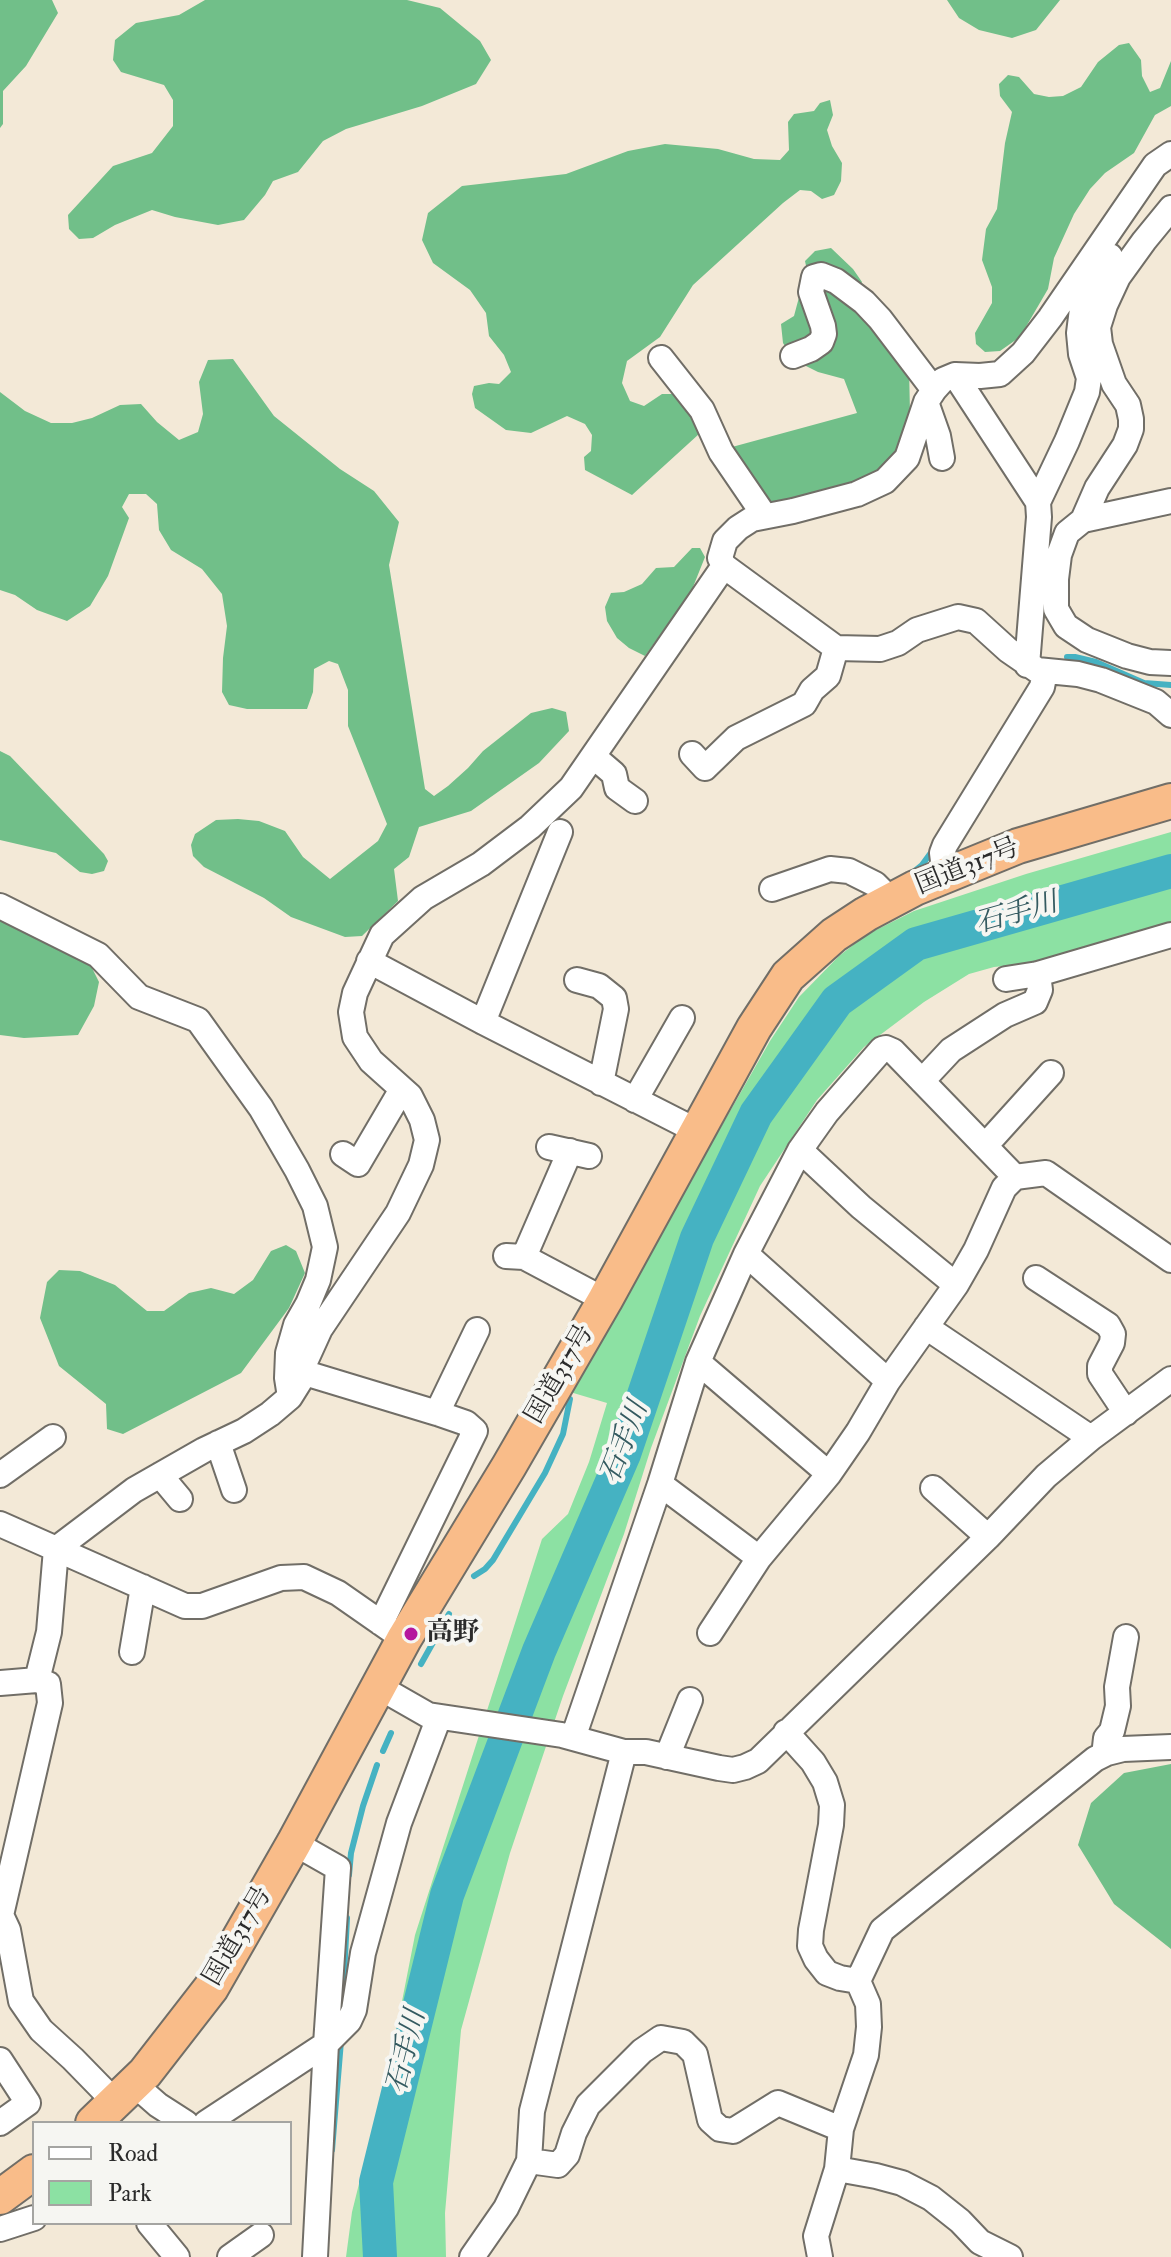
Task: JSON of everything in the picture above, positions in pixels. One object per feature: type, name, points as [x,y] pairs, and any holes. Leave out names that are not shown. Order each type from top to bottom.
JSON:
[{"type":"highway","name":"国道317号","points":[[114,2103],[145,2073],[211,1988],[379,1687],[393,1631],[509,1466],[605,1300],[754,1028],[788,976],[834,935],[891,900],[1018,846],[1171,801]]},
{"type":"highway","points":[[0,2197],[32,2173]]},
{"type":"street","points":[[1166,705],[1101,680],[1036,668],[976,621],[958,617],[917,630],[898,643],[880,649],[836,648],[724,566],[720,558],[725,541],[752,519],[857,494],[885,481],[907,458],[930,396],[943,380],[955,375],[1000,374],[1023,353],[1155,165],[1171,154]]},
{"type":"street","points":[[948,874],[942,853],[945,845],[1042,687],[1036,668],[1038,502],[1087,392],[1089,378],[1081,354],[1079,333],[1082,309],[1132,218],[1132,198]]},
{"type":"street","points":[[1083,520],[1097,488],[1125,445],[1131,429],[1128,405],[1114,384],[1100,344],[1098,327],[1118,277],[1171,208]]},
{"type":"street","points":[[793,356],[821,342],[824,334],[811,292],[814,277],[821,275],[836,281],[864,302],[880,319],[930,396],[942,458]]},
{"type":"street","points":[[661,358],[702,410],[721,452],[764,515]]},
{"type":"street","points":[[955,375],[1038,502]]},
{"type":"street","points":[[1171,501],[1083,520],[1067,533],[1059,555],[1056,579],[1056,609],[1066,626],[1087,640],[1127,656],[1171,663]]},
{"type":"street","points":[[37,1680],[49,1632],[56,1549],[134,1490],[244,1431],[290,1397],[305,1373],[305,1362],[320,1329],[398,1213],[421,1165],[427,1140],[422,1120],[410,1096],[371,1061],[355,1037],[351,1012],[355,993],[382,935],[423,898],[481,864],[530,827],[571,788],[724,566]]},
{"type":"street","points":[[692,754],[705,768],[736,738],[804,704],[812,690],[828,676],[836,648]]},
{"type":"street","points":[[593,756],[614,774],[617,788],[635,801]]},
{"type":"street","points":[[483,1022],[560,832]]},
{"type":"street","points":[[772,889],[830,869],[849,871],[875,884],[891,900]]},
{"type":"street","points":[[0,906],[98,955],[139,997],[198,1020],[268,1120],[315,1206],[325,1247],[318,1280],[296,1325],[288,1353],[290,1397]]},
{"type":"street","points":[[1006,979],[1038,974],[1171,935]]},
{"type":"street","points":[[369,961],[697,1131]]},
{"type":"street","points":[[922,1081],[951,1050],[1005,1015],[1035,1002],[1040,990],[1038,974]]},
{"type":"street","points":[[577,980],[599,986],[614,998],[616,1009],[601,1083]]},
{"type":"street","points":[[635,1100],[682,1018]]},
{"type":"street","points":[[567,1736],[660,1484],[698,1362],[746,1254],[800,1150],[827,1112],[886,1048],[893,1051],[1015,1177]]},
{"type":"street","points":[[985,1146],[1051,1073]]},
{"type":"street","points":[[343,1154],[358,1164],[402,1089]]},
{"type":"street","points":[[800,1150],[861,1207],[956,1285]]},
{"type":"street","points":[[569,1151],[515,1256],[605,1300]]},
{"type":"street","points":[[710,1633],[759,1558],[829,1474],[858,1432],[888,1381],[956,1285],[976,1250],[1004,1188],[1015,1177],[1046,1173],[1171,1260]]},
{"type":"street","points":[[746,1254],[888,1381]]},
{"type":"street","points":[[1036,1278],[1108,1325],[1113,1334],[1112,1343],[1100,1366],[1100,1374],[1126,1413]]},
{"type":"street","points":[[926,1327],[1091,1438]]},
{"type":"street","points":[[437,1413],[477,1330]]},
{"type":"street","points":[[698,1362],[829,1474]]},
{"type":"street","points":[[0,1524],[185,1606],[202,1606],[281,1578],[304,1577],[338,1593],[393,1631],[475,1431],[466,1423],[437,1413],[305,1373]]},
{"type":"street","points":[[379,1687],[428,1715],[567,1736],[624,1752],[646,1752],[733,1770],[745,1767],[758,1761],[988,1537],[1046,1476],[1091,1438],[1171,1379]]},
{"type":"street","points":[[0,1475],[53,1437]]},
{"type":"street","points":[[218,1443],[234,1490]]},
{"type":"street","points":[[160,1475],[180,1499]]},
{"type":"street","points":[[660,1484],[759,1558]]},
{"type":"street","points":[[933,1488],[988,1537]]},
{"type":"street","points":[[132,1652],[143,1587]]},
{"type":"street","points":[[1107,1753],[1106,1738],[1112,1731],[1118,1706],[1117,1687],[1126,1637]]},
{"type":"street","points":[[0,1683],[37,1680],[48,1684],[50,1703],[0,1915],[8,1930],[21,2001],[41,2030],[114,2103],[158,2105],[183,2121]]},
{"type":"street","points":[[667,1757],[690,1700]]},
{"type":"street","points":[[209,2121],[326,2044],[349,2021],[354,2010],[363,1953],[399,1823],[439,1717]]},
{"type":"street","points":[[786,1732],[813,1762],[825,1782],[832,1805],[810,1946],[827,1973],[858,1981]]},
{"type":"street","points":[[820,2257],[816,2236],[837,2169],[841,2129],[866,2055],[868,2004],[858,1981],[882,1930],[1095,1759],[1123,1749],[1171,1747]]},
{"type":"street","points":[[472,2257],[506,2208],[529,2161],[532,2111],[624,1752]]},
{"type":"street","points":[[294,1843],[338,1868],[315,2257]]},
{"type":"street","points":[[529,2161],[558,2165],[567,2155],[588,2105],[642,2051],[661,2038],[683,2042],[695,2054],[710,2120],[720,2129],[733,2131],[778,2103],[841,2129]]},
{"type":"street","points":[[0,2060],[28,2103],[0,2123]]},
{"type":"street","points":[[837,2169],[876,2176],[912,2188],[931,2198],[960,2221],[980,2242],[1010,2257]]},
{"type":"street","points":[[0,2229],[32,2219]]},
{"type":"street","points":[[151,2225],[177,2257]]},
{"type":"street","points":[[230,2257],[261,2235]]},
{"type":"green space","points":[[0,0],[52,0],[58,13],[26,66],[3,91],[3,124],[0,128]]},
{"type":"green space","points":[[205,0],[407,0],[440,8],[480,41],[491,60],[476,84],[422,106],[346,129],[323,141],[298,172],[273,181],[244,220],[218,225],[152,210],[93,238],[79,239],[69,229],[68,215],[113,166],[152,153],[173,126],[173,100],[164,85],[121,72],[113,60],[115,40],[136,23],[179,15]]},
{"type":"green space","points":[[947,0],[1060,0],[1036,30],[1012,38],[979,30],[959,18]]},
{"type":"green space","points":[[1129,43],[1141,60],[1142,76],[1150,92],[1160,88],[1171,61],[1171,106],[1155,115],[1134,153],[1105,173],[1090,189],[1074,214],[1054,258],[1048,289],[1020,337],[1000,351],[985,352],[976,344],[975,333],[992,303],[992,287],[982,260],[986,229],[997,209],[1012,112],[1000,96],[999,84],[1008,75],[1019,77],[1034,94],[1063,96],[1081,87],[1098,62],[1119,45]]},
{"type":"green space","points":[[830,100],[833,115],[827,130],[842,163],[841,181],[834,195],[822,199],[811,191],[800,190],[783,203],[693,285],[660,337],[627,361],[622,383],[630,401],[644,406],[662,394],[685,394],[699,434],[632,495],[585,470],[584,457],[591,451],[592,435],[585,424],[567,416],[531,433],[506,430],[475,408],[474,386],[499,384],[511,372],[504,355],[489,336],[486,313],[470,290],[433,263],[422,240],[428,213],[462,186],[566,174],[628,151],[665,144],[718,149],[754,159],[780,160],[789,150],[788,122],[794,114],[814,111],[820,103]]},
{"type":"green space","points":[[831,248],[862,282],[857,294],[909,367],[910,413],[895,457],[875,476],[836,491],[767,504],[732,447],[857,413],[844,379],[818,372],[794,360],[783,343],[781,324],[794,316],[808,275],[805,261],[815,251]]},
{"type":"green space","points":[[233,359],[274,416],[340,469],[374,491],[399,522],[389,565],[425,789],[434,796],[448,786],[483,751],[531,713],[552,708],[566,712],[569,731],[539,763],[471,811],[419,827],[409,857],[394,869],[398,901],[362,936],[345,937],[291,917],[264,898],[204,867],[193,856],[191,845],[195,834],[216,820],[259,821],[285,831],[303,857],[330,879],[378,841],[387,824],[348,726],[348,690],[338,664],[329,661],[314,669],[313,692],[307,709],[247,709],[229,705],[222,692],[227,626],[222,594],[202,569],[171,550],[159,530],[157,504],[146,494],[129,494],[122,507],[129,518],[108,576],[90,606],[67,621],[37,610],[15,595],[0,590],[0,392],[25,411],[51,423],[72,423],[120,405],[141,404],[179,440],[198,432],[203,414],[199,382],[208,360]]},
{"type":"green space","points":[[692,548],[700,548],[705,557],[691,592],[645,656],[629,648],[617,638],[607,621],[605,607],[611,593],[624,592],[642,584],[656,568],[674,567]]},
{"type":"green space","points":[[0,751],[10,756],[104,854],[108,861],[104,871],[92,874],[80,872],[56,853],[0,840]]},
{"type":"green space","points":[[1171,832],[1171,923],[1059,957],[969,974],[924,1002],[864,1047],[817,1100],[760,1186],[700,1316],[651,1448],[624,1534],[563,1696],[510,1853],[461,2030],[445,2213],[446,2257],[346,2257],[352,2212],[393,2047],[415,1935],[542,1539],[568,1514],[589,1462],[607,1403],[570,1392],[770,1041],[799,997],[839,956],[866,935],[914,911],[1026,874]]},
{"type":"green space","points":[[0,918],[91,966],[99,982],[94,1006],[78,1035],[24,1038],[0,1035]]},
{"type":"green space","points":[[286,1245],[296,1251],[305,1273],[289,1308],[241,1373],[123,1434],[107,1429],[106,1404],[59,1366],[40,1318],[47,1282],[59,1270],[80,1271],[115,1285],[147,1311],[164,1311],[189,1293],[211,1288],[234,1294],[253,1280],[271,1251]]},
{"type":"green space","points":[[1171,1764],[1171,1949],[1114,1904],[1078,1845],[1091,1803],[1124,1773]]},
{"type":"waterway","points":[[1067,657],[1096,662],[1144,683],[1171,685]]},
{"type":"waterway","points":[[912,873],[930,854]]},
{"type":"waterway","name":"石手川","points":[[380,2257],[376,2182],[447,1895],[539,1651],[624,1454],[697,1238],[756,1114],[837,1001],[916,944],[1171,871]]},
{"type":"waterway","points":[[474,1576],[493,1560],[545,1473],[563,1434],[570,1399]]},
{"type":"waterway","points":[[421,1664],[449,1614]]},
{"type":"waterway","points":[[383,1751],[391,1733]]},
{"type":"waterway","points":[[349,1875],[351,1853],[377,1765]]},
{"type":"waterway","points":[[342,2014],[347,1918]]},
{"type":"waterway","points":[[332,2150],[341,2041]]},
{"type":"place","name":"高野","points":[[411,1634]]}]
